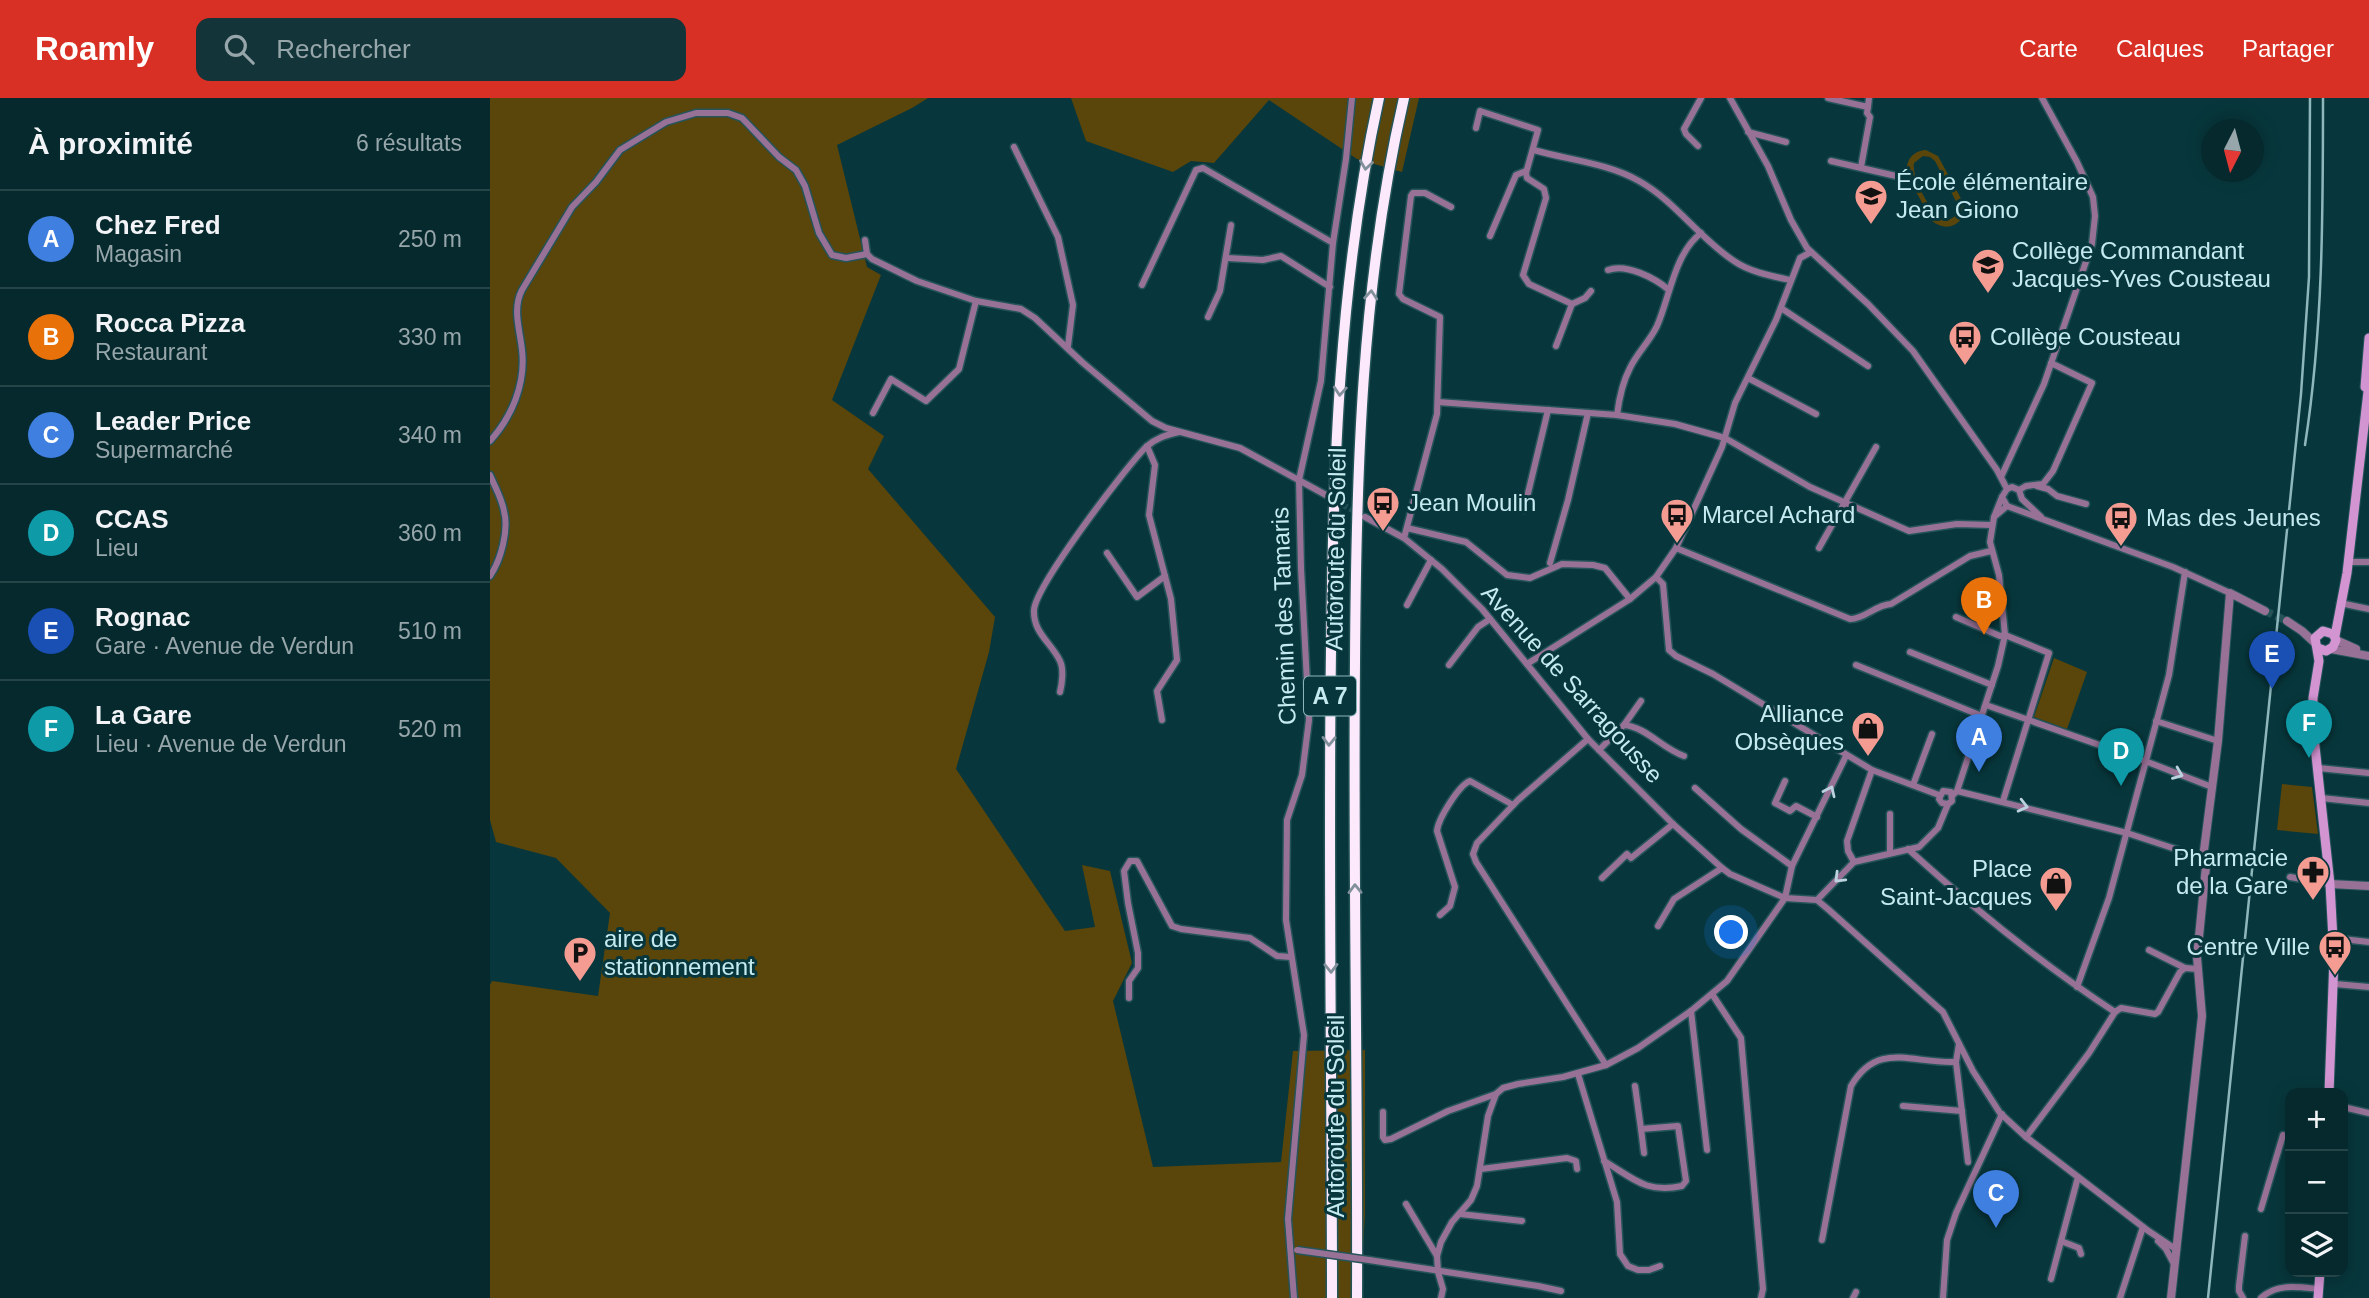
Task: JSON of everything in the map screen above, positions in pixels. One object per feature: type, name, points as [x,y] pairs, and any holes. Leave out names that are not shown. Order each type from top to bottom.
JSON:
[{"type":"highway","name":"Autoroute du Soleil","points":[[1332,1298],[1329,784],[1333,513],[1342,363],[1351,272],[1370,139],[1379,98]]},
{"type":"highway","name":"Autoroute du Soleil","points":[[1357,1298],[1354,758],[1356,506],[1363,386],[1374,272],[1391,150],[1404,98]]},
{"type":"main road","points":[[2315,689],[2335,638],[2348,562],[2369,338]]},
{"type":"main road","points":[[2363,420],[2369,383]]},
{"type":"main road","points":[[2329,1088],[2335,984],[2333,938],[2330,884],[2313,728],[2319,661],[2316,636],[2340,603]]},
{"type":"main road","points":[[2322,631],[2335,638]]},
{"type":"main road","points":[[2317,646],[2330,650]]},
{"type":"main road","points":[[2318,1295],[2320,1277]]},
{"type":"street","name":"Chemin des Tamaris","points":[[1294,1298],[1289,1219],[1304,1035],[1286,920],[1287,820],[1302,775],[1310,720],[1299,480],[1321,382],[1333,243],[1352,98]]},
{"type":"street","points":[[1699,146],[1684,129],[1701,98]]},
{"type":"street","points":[[1730,98],[1768,166],[1791,220],[1811,251],[1913,351],[2007,489]]},
{"type":"street","points":[[1828,98],[1868,107]]},
{"type":"street","points":[[1861,167],[1870,117],[1867,113],[1869,98]]},
{"type":"street","points":[[2001,477],[2052,363],[2092,244],[2095,216],[2089,189],[2042,98]]},
{"type":"street","points":[[1476,128],[1480,111],[1538,130],[1526,171],[1527,177],[1545,190],[1546,198],[1522,275],[1529,284],[1572,303],[1585,298],[1591,291]]},
{"type":"street","points":[[490,441],[509,415],[520,383],[523,352],[517,301],[522,290],[572,207],[596,182],[616,155],[645,133],[666,122],[696,113],[719,112],[741,118],[801,176],[819,233],[832,255],[846,258],[867,254]]},
{"type":"street","points":[[1748,132],[1786,142]]},
{"type":"street","points":[[1014,147],[1058,237],[1073,305],[1068,347]]},
{"type":"street","points":[[1534,150],[1615,171],[1637,180],[1674,206],[1700,233],[1736,263],[1766,275],[1790,280]]},
{"type":"street","points":[[1831,161],[1896,176]]},
{"type":"street","points":[[1142,285],[1196,170],[1203,168],[1333,243]]},
{"type":"street","points":[[1490,236],[1516,175],[1526,171]]},
{"type":"street","points":[[1404,538],[1438,402],[1436,384],[1439,314],[1403,299],[1399,294],[1413,193],[1425,193],[1451,207]]},
{"type":"street","points":[[1208,317],[1220,291],[1231,226]]},
{"type":"street","points":[[1617,415],[1623,383],[1630,367],[1656,328],[1669,290],[1692,240],[1700,233]]},
{"type":"street","points":[[865,240],[867,254],[872,259],[917,281],[976,301],[1021,309],[1152,421],[1166,428],[1240,448],[1326,495]]},
{"type":"street","points":[[1527,664],[1630,599],[1657,577],[1676,548],[1725,438],[1735,403],[1781,308],[1800,258],[1811,251]]},
{"type":"street","points":[[1227,258],[1263,260],[1280,256],[1329,287]]},
{"type":"street","points":[[1608,270],[1622,267],[1661,283],[1669,290]]},
{"type":"street","points":[[873,413],[891,379],[926,401],[959,369],[976,301]]},
{"type":"street","points":[[1556,346],[1572,303]]},
{"type":"street","points":[[1781,308],[1868,366]]},
{"type":"street","points":[[2019,490],[2026,486],[2043,484],[2053,471],[2092,383],[2052,363]]},
{"type":"street","points":[[1748,377],[1816,414]]},
{"type":"street","points":[[1438,402],[1617,415],[1675,424],[1725,438],[1845,504],[1909,531],[1993,521],[2009,507],[2020,504],[2022,499]]},
{"type":"street","points":[[1524,510],[1548,410]]},
{"type":"street","points":[[1550,563],[1588,413]]},
{"type":"street","points":[[1060,692],[1061,662],[1036,627],[1034,608],[1049,576],[1147,446],[1161,436],[1182,432]]},
{"type":"street","points":[[1147,446],[1155,465],[1149,515],[1171,599],[1177,660],[1157,691],[1162,720]]},
{"type":"street","points":[[1819,548],[1875,447]]},
{"type":"street","points":[[490,475],[506,520],[498,562],[490,576]]},
{"type":"street","points":[[2035,485],[2048,489],[2057,496],[2086,504]]},
{"type":"street","points":[[2045,520],[2022,499],[2019,490],[2012,487],[2007,489],[1993,521],[1992,551],[1998,576],[2005,635],[1986,705],[1952,801],[1948,804],[1938,828],[1919,847],[1854,862],[1817,900],[1943,1012],[1973,1071],[2002,1114],[2025,1137],[2177,1250]]},
{"type":"street","points":[[2002,497],[2009,507],[2185,572],[2265,611]]},
{"type":"street","name":"Avenue de Sarragousse","points":[[1365,517],[1404,538],[1432,560],[1490,619],[1588,739],[1673,824],[1721,867],[1730,874],[1785,898],[1817,900]]},
{"type":"street","points":[[1407,528],[1466,542],[1507,575],[1514,577],[1530,578],[1570,563],[1605,568],[1630,599]]},
{"type":"street","points":[[1676,548],[1856,620],[1880,605],[1891,604],[1970,556],[1992,551]]},
{"type":"street","points":[[1107,554],[1137,597],[1165,576]]},
{"type":"street","points":[[1407,605],[1432,560]]},
{"type":"street","points":[[2348,562],[2369,562]]},
{"type":"street","points":[[2077,987],[2109,898],[2155,720],[2174,658],[2185,572]]},
{"type":"street","points":[[1657,577],[1663,584],[1669,650],[1676,656],[1713,674],[1846,756],[1872,770],[1939,795],[1942,803],[1948,804]]},
{"type":"street","points":[[2171,1298],[2202,1016],[2198,969],[2206,866],[2203,858],[2218,741],[2230,593]]},
{"type":"street","points":[[2340,603],[2369,609]]},
{"type":"street","points":[[1956,617],[2049,653],[2003,801]]},
{"type":"street","points":[[1449,665],[1478,627],[1490,619]]},
{"type":"street","points":[[2317,646],[2287,621],[2322,631]]},
{"type":"street","points":[[2335,638],[2369,655]]},
{"type":"street","points":[[2330,650],[2369,655]]},
{"type":"street","points":[[1910,652],[1992,685]]},
{"type":"street","points":[[1856,665],[1982,716]]},
{"type":"street","points":[[1599,750],[1625,725],[1641,701]]},
{"type":"street","points":[[1986,705],[2145,761],[2212,788]]},
{"type":"street","points":[[2155,720],[2218,741]]},
{"type":"street","points":[[1625,725],[1633,726],[1672,752],[1684,756]]},
{"type":"street","points":[[1913,785],[1931,734]]},
{"type":"street","points":[[1588,739],[1513,805],[1477,843],[1473,854],[1606,1065]]},
{"type":"street","points":[[1383,1112],[1385,1140],[1448,1111],[1496,1094],[1503,1088],[1578,1074],[1606,1065],[1638,1048],[1712,995],[1727,981],[1785,898],[1792,866],[1846,756]]},
{"type":"street","points":[[2318,768],[2369,773]]},
{"type":"street","points":[[1854,862],[1848,851],[1847,841],[1872,770]]},
{"type":"street","points":[[1440,915],[1450,906],[1455,887],[1437,824],[1456,795],[1464,783],[1470,781],[1513,805]]},
{"type":"street","points":[[1785,781],[1774,803],[1790,811],[1796,806],[1817,817]]},
{"type":"street","points":[[1695,788],[1741,830],[1792,866]]},
{"type":"street","points":[[1939,795],[1945,790],[2003,801],[2127,833],[2203,858]]},
{"type":"street","points":[[2321,798],[2369,803]]},
{"type":"street","points":[[1890,814],[1890,853]]},
{"type":"street","points":[[1602,878],[1627,854],[1632,858],[1673,824]]},
{"type":"street","points":[[1908,849],[1944,882],[2077,987],[2115,1012]]},
{"type":"street","points":[[1129,998],[1129,981],[1138,968],[1138,953],[1124,871],[1130,861],[1137,861],[1145,872],[1172,926],[1250,938],[1277,956],[1291,957]]},
{"type":"street","points":[[1658,926],[1674,899],[1721,867]]},
{"type":"street","points":[[2290,877],[2330,884],[2369,886]]},
{"type":"street","points":[[2333,938],[2369,942]]},
{"type":"street","points":[[2149,950],[2185,968],[2198,969]]},
{"type":"street","points":[[2025,1137],[2089,1053],[2115,1012],[2121,1008],[2155,1014],[2185,968]]},
{"type":"street","points":[[2335,984],[2369,987]]},
{"type":"street","points":[[1712,995],[1741,1038],[1763,1289],[1761,1298]]},
{"type":"street","points":[[1691,1011],[1707,1150]]},
{"type":"street","points":[[1959,1042],[1956,1062],[1968,1162]]},
{"type":"street","points":[[1822,1240],[1851,1086],[1856,1076],[1871,1062],[1882,1057],[1956,1062]]},
{"type":"street","points":[[1578,1074],[1617,1202],[1620,1254],[1628,1266],[1638,1270],[1660,1266]]},
{"type":"street","points":[[1635,1086],[1644,1153]]},
{"type":"street","points":[[1441,1298],[1443,1289],[1437,1256],[1441,1242],[1471,1200],[1477,1186],[1488,1116],[1496,1094]]},
{"type":"street","points":[[1903,1106],[1962,1111]]},
{"type":"street","points":[[2348,1108],[2369,1112]]},
{"type":"street","points":[[1943,1297],[1947,1240],[1956,1213],[2002,1114]]},
{"type":"street","points":[[1604,1161],[1647,1186],[1669,1189],[1682,1186],[1686,1181],[1686,1174],[1678,1125],[1641,1129]]},
{"type":"street","points":[[2261,1209],[2283,1135],[2285,1136]]},
{"type":"street","points":[[1480,1169],[1567,1158],[1576,1161],[1577,1169]]},
{"type":"street","points":[[2051,1279],[2078,1177]]},
{"type":"street","points":[[1406,1204],[1437,1256]]},
{"type":"street","points":[[1460,1214],[1522,1221]]},
{"type":"street","points":[[2145,1228],[2166,1249],[2175,1265]]},
{"type":"street","points":[[2120,1298],[2145,1228]]},
{"type":"street","points":[[2243,1298],[2239,1286],[2245,1236]]},
{"type":"street","points":[[2061,1241],[2079,1248],[2081,1254]]},
{"type":"street","points":[[1293,1250],[1538,1286],[1561,1292]]},
{"type":"street","points":[[2261,1298],[2274,1289],[2285,1287],[2318,1295]]},
{"type":"shaded area","points":[[490,98],[928,98],[837,145],[867,267],[881,275],[832,400],[884,436],[868,469],[995,617],[989,652],[956,769],[1065,931],[1095,927],[1082,865],[1110,871],[1132,963],[1113,1001],[1153,1167],[1281,1162],[1293,1051],[1365,1050],[1365,1215],[1360,1298],[490,1298],[490,985],[492,981],[598,996],[610,913],[556,858],[496,842],[490,820]]},
{"type":"shaded area","points":[[1071,98],[1419,98],[1402,172],[1357,159],[1269,100],[1214,163],[1191,161],[1173,172],[1086,141]]},
{"type":"shaded area","points":[[1926,150],[1938,156],[1965,206],[1962,218],[1949,227],[1932,221],[1907,175],[1910,158],[1917,152]],"holes":[[[1923,156],[1935,161],[1959,207],[1956,215],[1944,221],[1933,211],[1923,195],[1914,169],[1914,163]]]},
{"type":"shaded area","points":[[2054,658],[2087,672],[2067,729],[2034,717]]},
{"type":"shaded area","points":[[2282,784],[2312,787],[2318,834],[2277,830]]},
{"type":"tunnel","points":[[1334,500],[1358,513]]},
{"type":"tunnel","points":[[2265,611],[2287,621]]},
{"type":"railway","points":[[2208,1298],[2301,394],[2309,277],[2310,98]]},
{"type":"railway","points":[[2305,445],[2319,315],[2323,98]]},
{"type":"place","name":"École élémentaire Jean Giono","points":[[1871,226]]},
{"type":"place","name":"Collège Commandant Jacques-Yves Cousteau","points":[[1988,295]]},
{"type":"place","name":"Collège Cousteau","points":[[1965,367]]},
{"type":"place","name":"Jean Moulin","points":[[1383,533]]},
{"type":"place","name":"Marcel Achard","points":[[1677,545]]},
{"type":"place","name":"Mas des Jeunes","points":[[2121,548]]},
{"type":"place","name":"Rocca Pizza","points":[[1984,635]]},
{"type":"place","name":"Rognac","points":[[2272,689]]},
{"type":"place","name":"Alliance Obsèques","points":[[1868,758]]},
{"type":"place","name":"La Gare","points":[[2309,758]]},
{"type":"place","name":"Chez Fred","points":[[1979,772]]},
{"type":"place","name":"CCAS","points":[[2121,786]]},
{"type":"place","name":"Pharmacie de la Gare","points":[[2313,902]]},
{"type":"place","name":"Place Saint-Jacques","points":[[2056,913]]},
{"type":"place","name":"Centre Ville","points":[[2335,977]]},
{"type":"place","name":"aire de stationnement","points":[[580,983]]},
{"type":"place","name":"Leader Price","points":[[1996,1228]]}]
